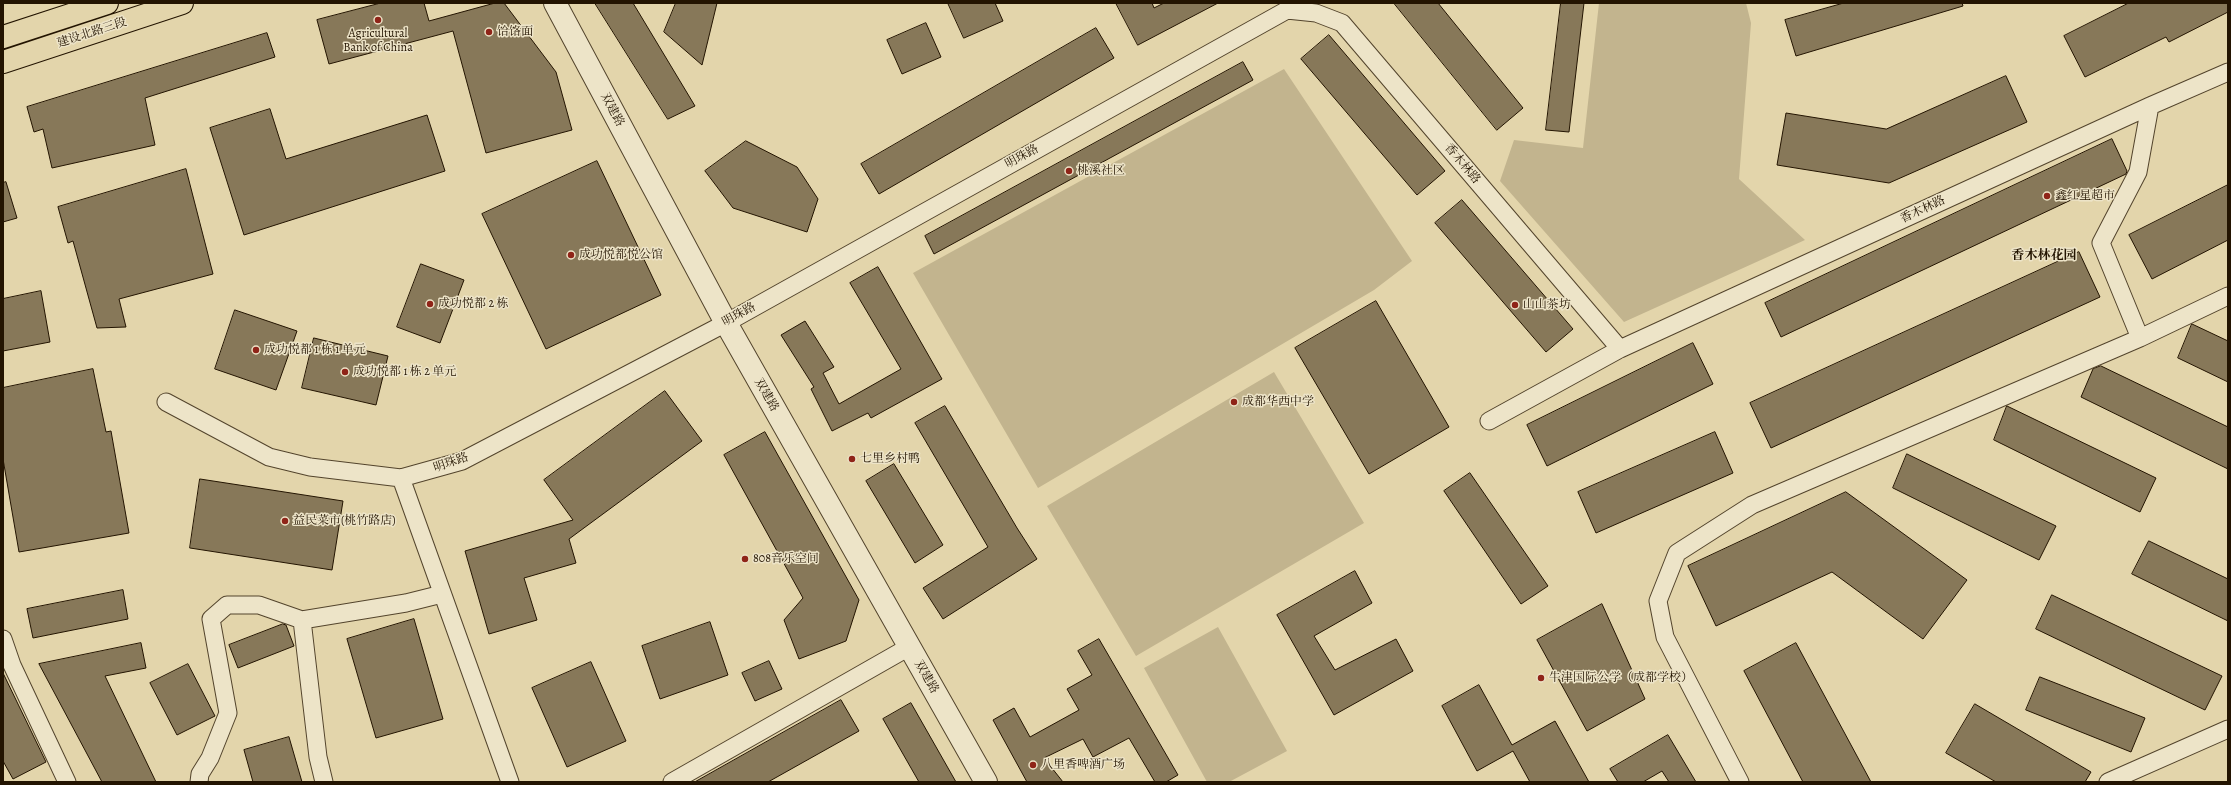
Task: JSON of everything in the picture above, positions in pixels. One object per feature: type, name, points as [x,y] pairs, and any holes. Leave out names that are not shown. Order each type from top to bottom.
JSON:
[{"type":"main road","name":"建设北路三段","points":[[3,37],[107,3]]},
{"type":"main road","name":"建设北路三段","points":[[3,62],[182,3]]},
{"type":"street","name":"双建路","points":[[555,3],[726,323],[986,782]]},
{"type":"street","name":"明珠路","points":[[166,402],[269,457],[310,467],[400,478],[462,461],[726,323],[1287,10]]},
{"type":"street","name":"香木林路","points":[[1287,10],[1316,13],[1342,23],[1620,349]]},
{"type":"street","name":"香木林路","points":[[1489,421],[1620,349],[2150,106],[2228,72]]},
{"type":"street","points":[[2140,338],[2101,243],[2138,172],[2150,106]]},
{"type":"street","points":[[1740,782],[1665,637],[1658,601],[1677,553],[1752,505],[2140,338],[2228,296]]},
{"type":"street","points":[[400,478],[510,782]]},
{"type":"street","points":[[198,782],[200,774],[210,758],[228,713],[211,619],[227,605],[259,605],[302,620],[406,603],[442,594]]},
{"type":"street","points":[[302,620],[318,757],[324,782]]},
{"type":"street","points":[[3,640],[12,665],[67,782]]},
{"type":"street","points":[[672,782],[909,647]]},
{"type":"street","points":[[2108,782],[2228,729]]},
{"type":"shaded area","points":[[1599,3],[1746,3],[1751,23],[1739,179],[1805,240],[1624,322],[1500,181],[1514,140],[1583,148]]},
{"type":"shaded area","points":[[1284,69],[1412,261],[1374,290],[1038,488],[913,273]]},
{"type":"shaded area","points":[[1274,372],[1364,523],[1136,656],[1047,506]]},
{"type":"shaded area","points":[[1218,627],[1287,751],[1229,782],[1207,782],[1144,668]]},
{"type":"building","points":[[381,3],[424,3],[429,21],[495,3],[504,3],[556,72],[572,130],[486,153],[453,31],[329,64],[317,20]]},
{"type":"building","points":[[595,3],[633,3],[695,106],[668,119]]},
{"type":"building","points":[[676,3],[717,3],[702,65],[664,32]]},
{"type":"building","points":[[948,3],[995,3],[1003,21],[964,38]]},
{"type":"building","points":[[1116,3],[1152,3],[1154,8],[1164,3],[1218,3],[1138,45]]},
{"type":"building","points":[[1394,3],[1438,3],[1523,108],[1497,130]]},
{"type":"building","points":[[1561,3],[1584,3],[1569,132],[1546,130]]},
{"type":"building","points":[[1844,3],[1962,3],[1963,6],[1796,56],[1785,20]]},
{"type":"building","points":[[2129,3],[2228,3],[2228,12],[2169,42],[2166,37],[2085,77],[2064,36]]},
{"type":"building","points":[[926,23],[941,57],[902,74],[887,40]]},
{"type":"building","points":[[1096,28],[1114,58],[879,194],[861,164]]},
{"type":"building","points":[[267,33],[275,57],[145,98],[155,145],[52,168],[43,129],[34,132],[27,107]]},
{"type":"building","points":[[1329,35],[1445,171],[1417,195],[1301,59]]},
{"type":"building","points":[[1243,62],[1253,80],[934,254],[925,236]]},
{"type":"building","points":[[2006,76],[2027,122],[1889,183],[1777,165],[1786,113],[1886,129]]},
{"type":"building","points":[[270,109],[286,159],[427,115],[445,171],[244,235],[210,128]]},
{"type":"building","points":[[2112,139],[2127,171],[2126,174],[1781,337],[1765,303]]},
{"type":"building","points":[[746,141],[797,167],[818,199],[807,232],[733,208],[705,171]]},
{"type":"building","name":"成功悦都悦公馆","points":[[597,161],[661,295],[546,349],[482,214]]},
{"type":"building","points":[[186,169],[213,274],[119,299],[126,327],[97,328],[73,241],[68,243],[58,207]]},
{"type":"building","points":[[6,182],[17,218],[3,222],[3,183]]},
{"type":"building","points":[[2228,185],[2228,240],[2152,279],[2129,235]]},
{"type":"building","points":[[1462,200],[1573,329],[1546,352],[1435,223]]},
{"type":"building","points":[[2079,252],[2100,297],[1771,448],[1750,403]]},
{"type":"building","name":"成功悦都 2 栋","points":[[421,264],[464,280],[440,343],[397,327]]},
{"type":"building","points":[[878,267],[942,379],[871,418],[868,413],[832,431],[811,389],[814,387],[781,335],[805,321],[834,367],[823,373],[839,404],[901,369],[850,283]]},
{"type":"building","points":[[41,291],[50,342],[3,351],[3,299]]},
{"type":"building","points":[[1376,301],[1449,427],[1369,474],[1295,348]]},
{"type":"building","name":"成功悦都 1 栋 1 单元","points":[[235,310],[297,331],[276,390],[215,369]]},
{"type":"building","points":[[2192,324],[2228,341],[2228,382],[2178,358]]},
{"type":"building","name":"成功悦都 1 栋 2 单元","points":[[314,338],[388,356],[376,405],[302,388]]},
{"type":"building","points":[[1693,343],[1713,384],[1547,466],[1527,425]]},
{"type":"building","points":[[2101,366],[2228,427],[2228,469],[2081,397],[2093,369]]},
{"type":"building","points":[[93,369],[106,432],[111,431],[129,533],[19,552],[3,459],[3,388]]},
{"type":"building","points":[[665,391],[702,441],[569,539],[576,563],[524,578],[537,620],[489,634],[465,551],[573,520],[544,480]]},
{"type":"building","points":[[945,406],[1037,559],[943,619],[923,588],[988,547],[915,423]]},
{"type":"building","points":[[2007,406],[2156,478],[2140,512],[1994,440]]},
{"type":"building","points":[[765,432],[859,600],[846,641],[799,659],[784,620],[803,598],[724,455]]},
{"type":"building","points":[[1715,432],[1733,473],[1596,533],[1578,492]]},
{"type":"building","points":[[1907,454],[2056,526],[2039,560],[1893,488]]},
{"type":"building","points":[[894,464],[943,545],[915,563],[866,481]]},
{"type":"building","points":[[1470,473],[1548,586],[1521,604],[1444,491]]},
{"type":"building","points":[[200,479],[343,501],[332,570],[190,548]]},
{"type":"building","points":[[1846,492],[1967,580],[1923,639],[1832,572],[1716,626],[1688,566]]},
{"type":"building","points":[[2149,541],[2228,579],[2228,621],[2132,574]]},
{"type":"building","points":[[1355,571],[1372,603],[1314,636],[1335,670],[1396,639],[1413,671],[1334,715],[1277,615]]},
{"type":"building","points":[[123,590],[128,619],[33,638],[27,609]]},
{"type":"building","points":[[2052,595],[2222,676],[2205,710],[2036,629]]},
{"type":"building","points":[[1602,604],[1645,699],[1587,731],[1537,640]]},
{"type":"building","points":[[414,619],[443,719],[376,738],[347,639]]},
{"type":"building","points":[[710,622],[728,675],[660,699],[642,646]]},
{"type":"building","points":[[283,624],[286,625],[294,646],[238,668],[229,645]]},
{"type":"building","points":[[1099,639],[1178,775],[1166,782],[1155,782],[1129,738],[1093,757],[1083,739],[1044,758],[1063,782],[1027,782],[993,720],[1014,708],[1030,737],[1079,710],[1067,689],[1092,675],[1078,651]]},
{"type":"building","points":[[141,643],[146,668],[105,676],[156,782],[102,782],[39,664]]},
{"type":"building","points":[[1796,643],[1871,782],[1803,782],[1744,671]]},
{"type":"building","points":[[769,661],[782,689],[755,701],[742,673]]},
{"type":"building","points":[[591,662],[626,741],[567,767],[532,688]]},
{"type":"building","points":[[188,664],[215,716],[177,735],[150,683]]},
{"type":"building","points":[[3,673],[46,762],[13,779],[3,761]]},
{"type":"building","points":[[2040,677],[2145,718],[2131,752],[2026,710]]},
{"type":"building","points":[[1479,685],[1512,745],[1555,721],[1589,782],[1530,782],[1513,751],[1477,771],[1442,706]]},
{"type":"building","points":[[841,700],[859,731],[768,782],[695,782]]},
{"type":"building","points":[[911,703],[956,782],[919,782],[883,719]]},
{"type":"building","points":[[1975,704],[2091,772],[2085,782],[1996,782],[1946,753]]},
{"type":"building","points":[[1668,735],[1696,782],[1669,782],[1662,771],[1643,782],[1618,782],[1610,769]]},
{"type":"building","points":[[289,737],[302,782],[253,782],[244,750]]},
{"type":"place","name":"Agricultural Bank of China","points":[[378,20]]},
{"type":"place","name":"饸饹面","points":[[489,32]]},
{"type":"place","name":"桃溪社区","points":[[1069,171]]},
{"type":"place","name":"鑫红星超市","points":[[2047,196]]},
{"type":"place","name":"成功悦都悦公馆","points":[[571,255]]},
{"type":"place","name":"成功悦都 2 栋","points":[[430,304]]},
{"type":"place","name":"山山茶坊","points":[[1515,305]]},
{"type":"place","name":"成功悦都 1 栋 1 单元","points":[[256,350]]},
{"type":"place","name":"成功悦都 1 栋 2 单元","points":[[345,372]]},
{"type":"place","name":"成都华西中学","points":[[1234,402]]},
{"type":"place","name":"七里乡村鸭","points":[[852,459]]},
{"type":"place","name":"益民菜市(桃竹路店)","points":[[285,521]]},
{"type":"place","name":"808音乐空间","points":[[745,559]]},
{"type":"place","name":"牛津国际公学（成都学校）","points":[[1541,678]]},
{"type":"place","name":"八里香啤酒广场","points":[[1033,765]]},
{"type":"district","name":"香木林花园","points":[[2044,256]]}]
